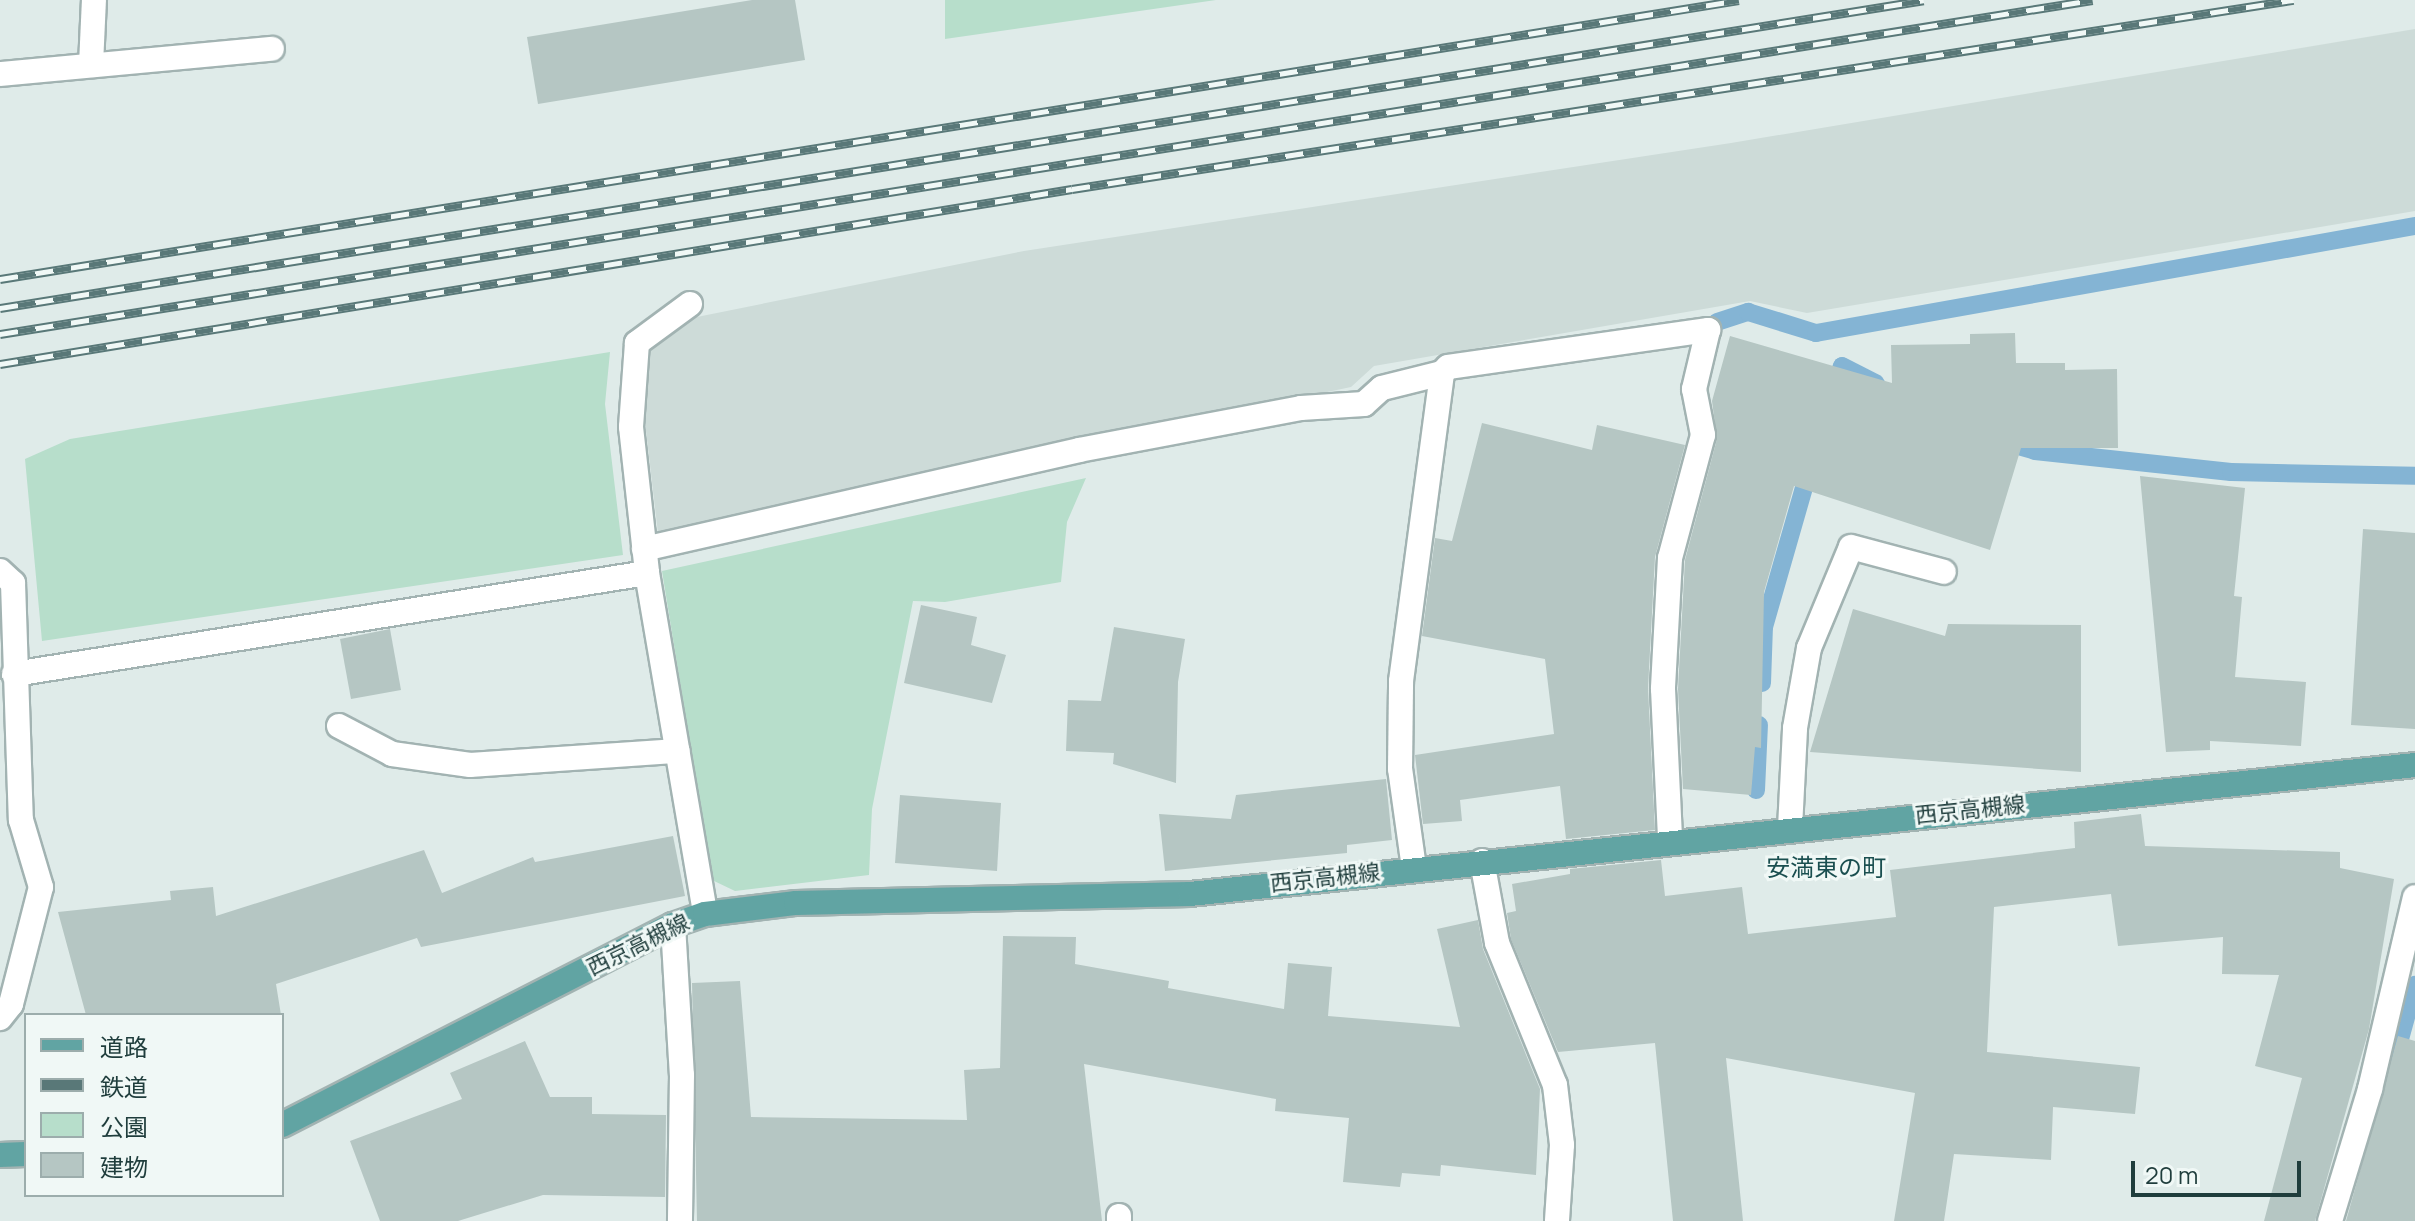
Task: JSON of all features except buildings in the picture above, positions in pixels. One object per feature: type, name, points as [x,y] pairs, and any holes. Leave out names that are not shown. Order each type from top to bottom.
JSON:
[{"type":"main road","name":"西京高槻線","points":[[284,1124],[673,925],[705,914],[796,903],[1190,894],[1670,840],[2415,765]]},
{"type":"main road","points":[[0,1155],[24,1154]]},
{"type":"street","points":[[91,65],[94,0]]},
{"type":"street","points":[[0,74],[272,49]]},
{"type":"street","points":[[690,304],[637,343],[631,427],[645,561],[705,914]]},
{"type":"street","points":[[14,674],[645,561],[1079,450],[1301,408],[1364,404],[1382,388],[1442,373],[1448,367],[1708,330],[1694,389],[1703,435],[1670,558],[1663,689],[1670,840]]},
{"type":"street","points":[[1414,868],[1400,769],[1401,681],[1442,373]]},
{"type":"street","points":[[1790,828],[1795,728],[1809,648],[1851,547],[1944,572]]},
{"type":"street","points":[[0,571],[13,583],[21,820],[41,887],[11,1004],[0,1018]]},
{"type":"street","points":[[339,726],[363,744],[392,754],[456,764],[678,751]]},
{"type":"street","points":[[1482,861],[1497,943],[1555,1085],[1562,1145],[1557,1221]]},
{"type":"street","points":[[2330,1221],[2370,1089],[2414,905]]},
{"type":"street","points":[[673,925],[682,1075],[680,1221]]},
{"type":"shaded area","points":[[2415,29],[2415,211],[1807,313],[1750,301],[1374,366],[1351,387],[658,533],[641,388],[649,345],[687,319],[1024,251],[1731,143]]},
{"type":"green space","points":[[945,0],[1216,0],[945,39]]},
{"type":"green space","points":[[610,352],[605,404],[623,555],[42,641],[25,459],[70,439]]},
{"type":"green space","points":[[1086,478],[1067,522],[1061,582],[945,602],[913,601],[872,809],[869,875],[735,891],[712,880],[662,571]]},
{"type":"waterway","points":[[1717,322],[1748,312],[1816,333],[2415,226]]},
{"type":"waterway","points":[[1834,389],[1842,366],[1876,383]]},
{"type":"waterway","points":[[2001,441],[2035,451],[2231,472],[2415,476]]},
{"type":"waterway","points":[[1762,683],[1764,627],[1810,467]]},
{"type":"waterway","points":[[1756,790],[1759,725]]},
{"type":"waterway","points":[[2395,1057],[2415,985]]},
{"type":"railway","points":[[0,279],[1739,0]]},
{"type":"railway","points":[[0,308],[1924,0]]},
{"type":"railway","points":[[0,334],[2093,0]]},
{"type":"railway","points":[[0,364],[1072,189],[2293,0]]},
{"type":"district","name":"安満東の町","points":[[1826,867]]}]
